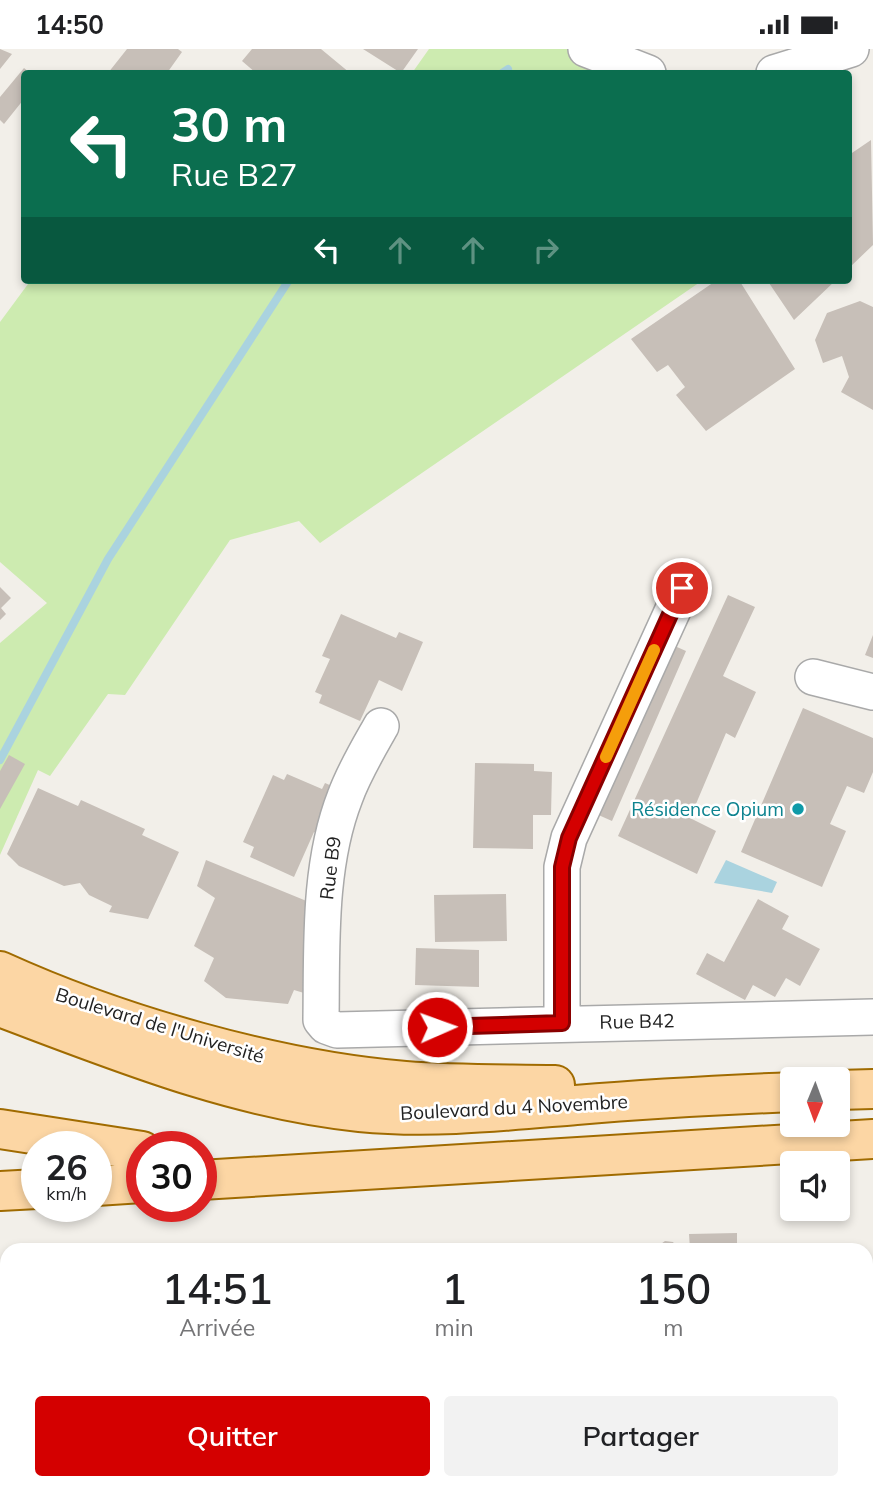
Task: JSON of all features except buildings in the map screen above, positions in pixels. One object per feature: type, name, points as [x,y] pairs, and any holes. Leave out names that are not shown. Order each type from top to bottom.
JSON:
[{"type":"main road","name":"Boulevard de l'Université","points":[[0,971],[96,1009],[191,1038],[255,1055],[363,1075],[405,1081],[780,1092]]},
{"type":"main road","name":"Boulevard du 4 Novembre","points":[[0,1007],[171,1072],[233,1088],[359,1112],[419,1115],[479,1113],[780,1093]]},
{"type":"main road","points":[[850,1090],[873,1089]]},
{"type":"main road","points":[[479,1113],[481,1164]]},
{"type":"main road","points":[[0,1129],[126,1148]]},
{"type":"main road","points":[[217,1179],[481,1164],[599,1153],[873,1139]]},
{"type":"main road","points":[[217,1161],[312,1174]]},
{"type":"main road","points":[[0,1191],[21,1190]]},
{"type":"street","points":[[586,49],[640,70]]},
{"type":"street","points":[[784,70],[851,49]]},
{"type":"street","points":[[562,1023],[562,867],[569,838],[682,588]]},
{"type":"street","points":[[813,677],[873,692]]},
{"type":"street","name":"Rue B9","points":[[321,1020],[327,882],[335,830],[344,798],[381,726]]},
{"type":"street","name":"Rue B42","points":[[321,1020],[326,1026],[337,1030],[873,1017]]},
{"type":"green space","points":[[429,49],[635,49],[635,55],[661,70],[414,70]]},
{"type":"green space","points":[[28,284],[697,284],[320,543],[299,521],[230,540],[125,695],[108,694],[50,776],[38,770],[0,855],[0,643],[47,603],[0,562],[0,322]]},
{"type":"water","points":[[726,860],[777,882],[772,893],[714,883]]},
{"type":"waterway","points":[[0,760],[108,559],[286,284]]},
{"type":"slow traffic","points":[[606,757],[654,650]]},
{"type":"place","name":"Résidence Opium","points":[[798,809]]},
{"type":"route","points":[[437,1027],[562,1023],[562,867],[569,838],[682,588]]}]
